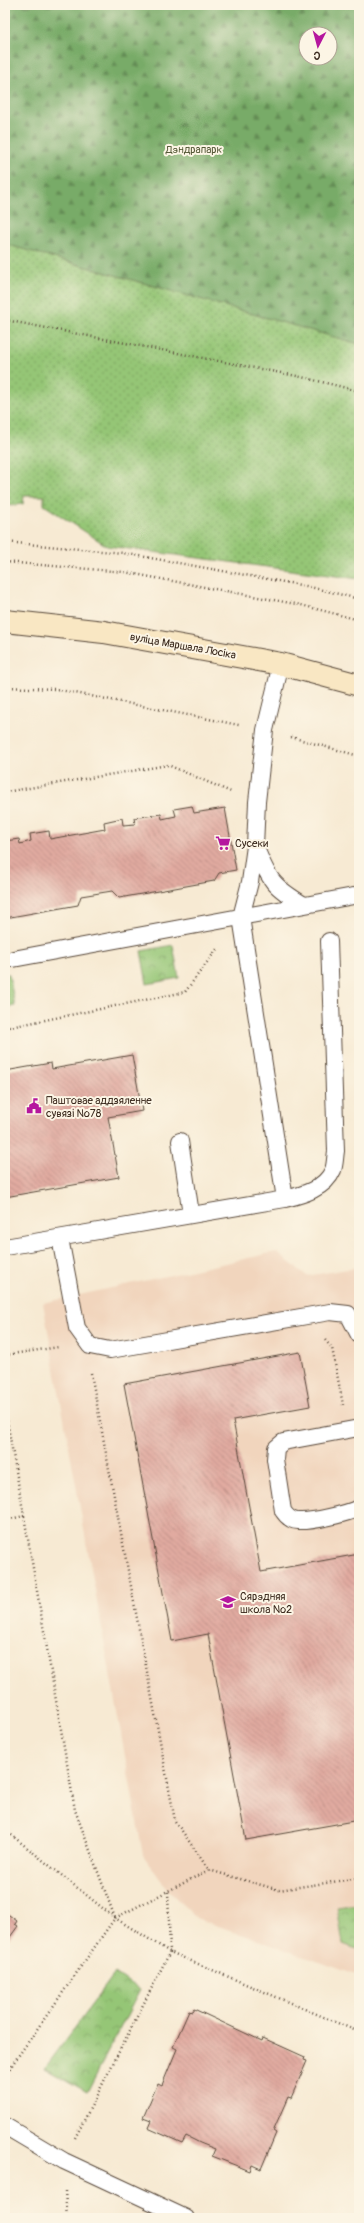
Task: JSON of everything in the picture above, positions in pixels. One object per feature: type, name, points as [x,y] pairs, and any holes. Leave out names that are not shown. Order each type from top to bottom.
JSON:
[{"type":"main road","name":"вуліца Маршала Лосіка","points":[[5,621],[104,632],[281,664],[359,685]]},
{"type":"lane","points":[[281,664],[265,730],[257,802],[255,846],[250,882],[241,916],[285,1199]]},
{"type":"lane","points":[[255,846],[267,876],[282,892],[304,905]]},
{"type":"lane","points":[[13,959],[359,895]]},
{"type":"lane","points":[[5,1248],[191,1214],[285,1199],[303,1194],[321,1185],[333,1170],[336,1151],[329,941]]},
{"type":"lane","points":[[180,1141],[191,1214]]},
{"type":"lane","points":[[60,1238],[77,1328],[90,1346],[110,1350],[330,1312],[348,1314],[359,1335]]},
{"type":"lane","points":[[353,1429],[283,1442],[276,1448],[275,1459],[283,1512],[288,1518],[297,1522],[350,1513],[359,1508]]},
{"type":"lane","points":[[5,2126],[64,2161],[186,2218]]},
{"type":"path","points":[[5,320],[297,376],[359,391]]},
{"type":"path","points":[[5,542],[123,553],[306,586],[359,600]]},
{"type":"path","points":[[5,562],[124,572],[301,605],[359,620]]},
{"type":"path","points":[[5,687],[55,689],[265,730],[359,756]]},
{"type":"path","points":[[5,792],[168,765],[257,802]]},
{"type":"path","points":[[5,1028],[185,992],[241,916]]},
{"type":"path","points":[[322,1337],[332,1348],[353,1429]]},
{"type":"path","points":[[5,1355],[66,1347]]},
{"type":"path","points":[[99,1371],[91,1372],[175,1821],[209,1870],[279,1890],[359,1878]]},
{"type":"path","points":[[5,1409],[75,1810],[115,1918]]},
{"type":"path","points":[[5,1520],[24,1516]]},
{"type":"path","points":[[5,1830],[115,1918],[170,1952],[359,2032]]},
{"type":"path","points":[[5,2075],[115,1918],[209,1870]]},
{"type":"path","points":[[67,2218],[64,2161],[170,1952],[168,1890]]},
{"type":"shaded area","name":"Сярэдняя школа №2","points":[[276,1252],[307,1276],[359,1267],[359,1976],[196,1918],[168,1890],[143,1855],[43,1303]]},
{"type":"green space","name":"Дэндрапарк","points":[[5,5],[359,5],[359,344],[5,244]]},
{"type":"green space","points":[[5,244],[359,344],[359,579],[107,546],[44,505],[44,496],[24,496],[23,504],[5,506]]},
{"type":"green space","points":[[173,945],[179,978],[147,984],[141,951]]},
{"type":"green space","points":[[5,974],[9,974],[15,1006],[5,1008]]},
{"type":"green space","points":[[359,1904],[359,1950],[343,1944],[337,1907]]},
{"type":"green space","points":[[115,1973],[140,1990],[87,2092],[45,2068]]},
{"type":"building","points":[[192,806],[194,813],[225,808],[236,870],[219,873],[214,881],[119,898],[112,891],[81,896],[78,905],[5,918],[5,841],[19,839],[20,844],[31,841],[30,834],[49,831],[50,839],[105,829],[104,822],[122,818],[123,825],[135,824],[134,818],[161,814],[162,819],[176,816],[174,809]]},
{"type":"building","points":[[132,1055],[142,1111],[108,1117],[119,1177],[5,1197],[5,1071],[51,1063],[52,1069]]},
{"type":"building","points":[[300,1352],[310,1406],[233,1420],[261,1572],[359,1554],[359,1820],[246,1840],[208,1634],[172,1641],[124,1384]]},
{"type":"building","points":[[5,1912],[17,1921],[15,1924],[18,1926],[5,1944]]},
{"type":"building","points":[[194,2009],[262,2041],[263,2038],[305,2057],[304,2060],[307,2061],[291,2098],[288,2097],[273,2131],[276,2133],[261,2169],[252,2165],[250,2171],[212,2156],[215,2149],[186,2136],[182,2143],[148,2128],[151,2121],[143,2118],[158,2083],[162,2085],[177,2049],[173,2047],[189,2011],[192,2012]]},
{"type":"place","name":"Сусеки","points":[[223,843]]},
{"type":"place","name":"Паштовае аддзяленне сувязі №78","points":[[34,1106]]},
{"type":"place","name":"Сярэдняя школа №2","points":[[228,1602]]}]
